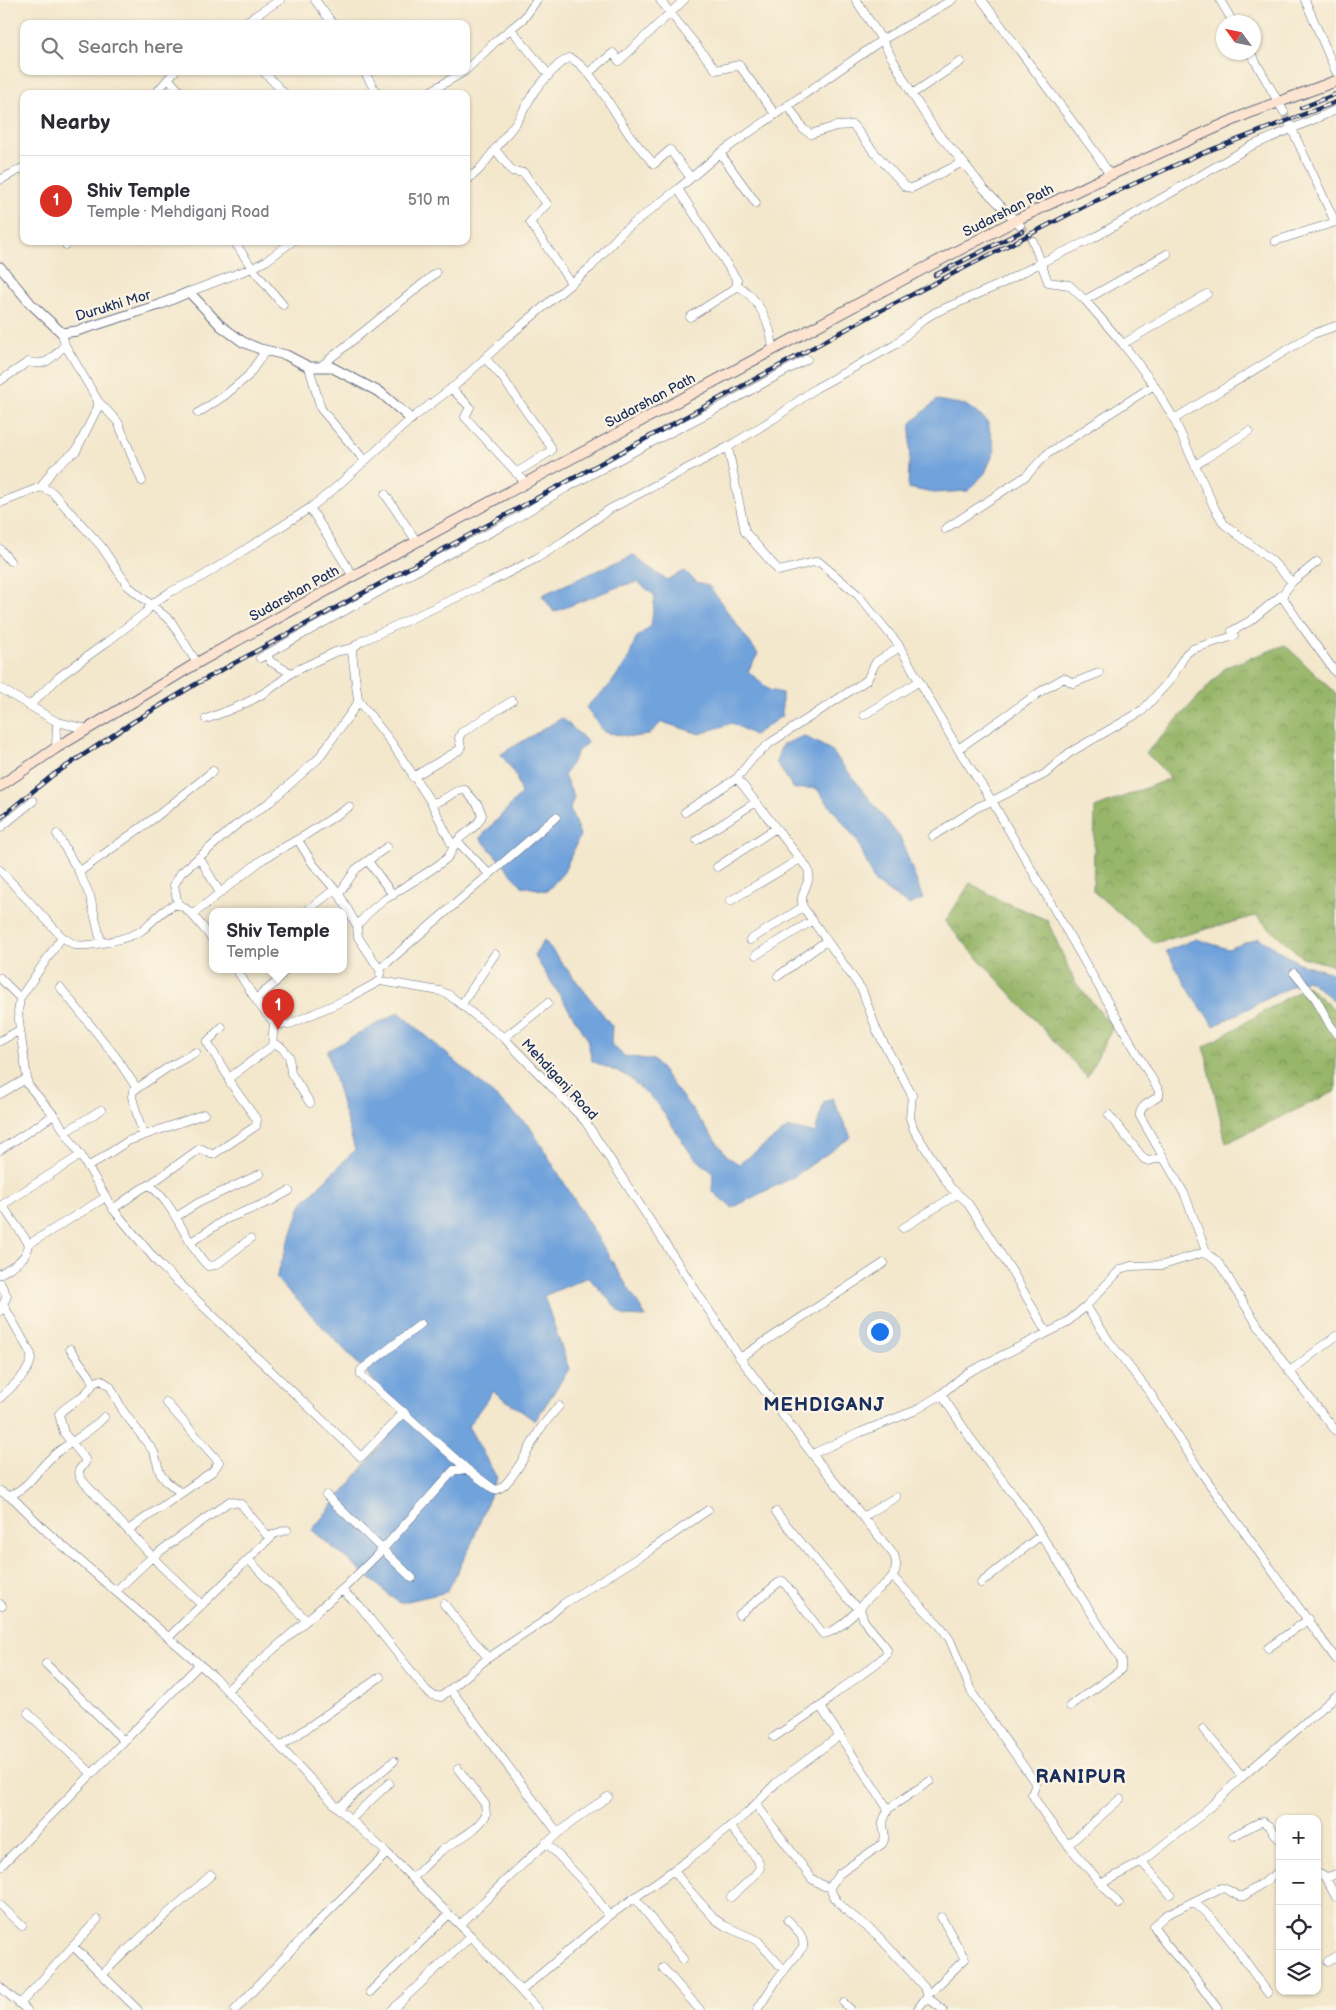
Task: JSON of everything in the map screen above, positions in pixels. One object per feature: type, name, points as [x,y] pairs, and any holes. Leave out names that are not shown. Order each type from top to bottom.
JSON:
[{"type":"main road","name":"Sudarshan Path","points":[[0,786],[56,748],[198,663],[353,576],[773,349],[1110,175],[1249,113],[1336,81]]},
{"type":"street","points":[[248,20],[280,0]]},
{"type":"street","points":[[315,0],[330,20]]},
{"type":"street","points":[[470,67],[524,18],[537,0]]},
{"type":"street","points":[[660,0],[716,70],[739,65],[775,114]]},
{"type":"street","points":[[588,73],[612,53],[619,61],[684,0]]},
{"type":"street","points":[[856,0],[935,130],[964,162],[983,188],[1018,223]]},
{"type":"street","points":[[29,706],[59,677],[146,612],[151,605],[170,592],[198,579],[310,508],[334,489],[411,419],[451,388],[591,266],[622,233],[720,153],[882,40],[952,0]]},
{"type":"street","points":[[982,0],[1110,175]]},
{"type":"street","points":[[1220,0],[1229,15]]},
{"type":"street","points":[[1305,0],[1336,72]]},
{"type":"street","points":[[510,29],[549,75]]},
{"type":"street","points":[[470,178],[479,170],[518,120],[535,90],[559,64],[569,58],[574,59],[588,73],[631,137],[654,164],[670,150],[691,178]]},
{"type":"street","points":[[1255,60],[1284,112]]},
{"type":"street","points":[[912,94],[960,62]]},
{"type":"street","points":[[159,90],[172,75]]},
{"type":"street","points":[[267,75],[282,90]]},
{"type":"street","points":[[366,75],[375,90]]},
{"type":"street","points":[[433,90],[459,75]]},
{"type":"street","points":[[169,79],[179,90]]},
{"type":"street","points":[[788,105],[804,129],[811,134],[836,126],[853,125],[878,157],[906,187],[912,188],[964,162]]},
{"type":"street","points":[[206,719],[255,700],[271,690],[291,673],[334,652],[353,648],[360,642],[537,558],[626,500],[678,475],[728,447],[778,416],[816,388],[896,345],[923,320],[934,313],[1002,284],[1040,263],[1092,239],[1223,161],[1291,126],[1336,110]]},
{"type":"street","points":[[1275,241],[1336,222],[1291,126]]},
{"type":"street","points":[[495,149],[512,171],[524,173],[547,204],[530,222],[571,283]]},
{"type":"street","points":[[720,153],[756,203]]},
{"type":"street","points":[[0,180],[20,169]]},
{"type":"street","points":[[678,189],[732,270],[737,280],[737,285],[752,296],[770,330],[773,349]]},
{"type":"street","points":[[1033,241],[1048,282],[1069,285],[1085,300],[1123,344],[1154,385],[1174,419],[1215,509],[1224,524],[1272,561],[1292,582]]},
{"type":"street","points":[[237,245],[252,268],[283,305]]},
{"type":"street","points":[[288,245],[252,268],[189,292],[229,333],[242,342],[286,355],[309,367],[331,366],[381,393],[411,419]]},
{"type":"street","points":[[1085,300],[1167,254]]},
{"type":"street","name":"Durukhi Mor","points":[[0,267],[31,304],[62,333],[77,331],[159,305],[189,292]]},
{"type":"street","points":[[321,366],[436,273]]},
{"type":"street","points":[[690,317],[737,285]]},
{"type":"street","points":[[1123,344],[1207,294]]},
{"type":"street","points":[[1174,419],[1313,334],[1336,326]]},
{"type":"street","points":[[62,333],[64,345],[98,401],[118,422],[142,481]]},
{"type":"street","points":[[0,381],[28,362],[40,365],[45,363],[64,345]]},
{"type":"street","points":[[198,412],[224,396],[248,376],[266,350]]},
{"type":"street","points":[[485,358],[502,378],[551,447],[551,451],[516,473]]},
{"type":"street","points":[[291,673],[263,656],[407,576],[508,523],[566,488],[807,359]]},
{"type":"street","points":[[309,367],[321,409],[365,461]]},
{"type":"street","points":[[945,529],[1026,476],[1047,454],[1154,385]]},
{"type":"street","points":[[451,388],[470,407],[465,417],[526,483]]},
{"type":"street","points":[[0,503],[41,487],[54,468],[76,451],[98,407],[98,401]]},
{"type":"street","points":[[1195,465],[1249,431]]},
{"type":"street","points":[[728,447],[745,532],[782,572],[813,560],[822,563],[858,594],[900,647],[918,682],[958,750],[992,801],[1159,1091],[1159,1096],[1142,1107],[1139,1113],[1185,1196],[1207,1254],[1222,1268],[1267,1341],[1289,1372],[1336,1430]]},
{"type":"street","points":[[536,460],[546,472]]},
{"type":"street","points":[[41,487],[52,492],[101,546],[128,586],[177,627],[198,663]]},
{"type":"street","points":[[385,494],[417,542]]},
{"type":"street","points":[[310,508],[353,576]]},
{"type":"street","points":[[0,549],[10,561]]},
{"type":"street","points":[[933,836],[978,807],[1044,774],[1069,752],[1142,711],[1170,680],[1186,654],[1192,649],[1233,634],[1283,594],[1292,582],[1317,562]]},
{"type":"street","points":[[1283,594],[1283,598],[1301,626],[1336,673]]},
{"type":"street","points":[[685,812],[737,778],[762,750],[867,680],[876,662],[900,647]]},
{"type":"street","points":[[353,648],[358,700],[390,742],[431,802],[455,844],[489,874]]},
{"type":"street","points":[[958,750],[1043,690],[1064,678],[1073,683],[1099,673]]},
{"type":"street","points":[[864,715],[918,682]]},
{"type":"street","points":[[0,688],[57,722],[87,729]]},
{"type":"street","points":[[178,904],[174,886],[176,880],[235,826],[270,802],[318,759],[358,700]]},
{"type":"street","points":[[413,777],[459,750],[462,745],[459,738],[462,733],[512,701]]},
{"type":"street","points":[[56,748],[57,722]]},
{"type":"street","points":[[80,872],[157,816],[213,771]]},
{"type":"street","points":[[737,778],[810,873],[801,899],[803,907],[862,990],[877,1031],[912,1095],[911,1123],[950,1187],[967,1202],[1013,1273],[1047,1333]]},
{"type":"street","points":[[357,926],[393,895],[447,859],[455,844],[481,818],[478,806],[468,793],[461,789],[437,803],[431,802]]},
{"type":"street","points":[[0,828],[33,801]]},
{"type":"street","points":[[697,840],[756,802]]},
{"type":"street","points":[[192,915],[263,859],[298,840],[349,807]]},
{"type":"street","points":[[380,970],[556,817]]},
{"type":"street","points":[[717,867],[776,828]]},
{"type":"street","points":[[57,834],[80,872],[90,896],[101,942]]},
{"type":"street","points":[[298,840],[313,864],[337,892],[346,908]]},
{"type":"street","points":[[312,908],[337,892],[356,869],[387,846]]},
{"type":"street","points":[[199,857],[220,893]]},
{"type":"street","points":[[730,901],[800,859]]},
{"type":"street","points":[[368,861],[393,895]]},
{"type":"street","points":[[0,870],[62,937],[75,945],[128,938],[142,931],[171,905],[178,904],[185,907],[209,935]]},
{"type":"street","points":[[750,940],[803,907]]},
{"type":"street","points":[[239,973],[274,1022],[288,1025],[347,999],[380,980],[380,970],[358,937],[357,926],[347,909]]},
{"type":"street","points":[[756,955],[812,921]]},
{"type":"street","points":[[62,937],[20,998],[18,1012],[26,1079],[32,1090],[54,1115],[114,1209],[158,1264],[361,1457],[404,1412]]},
{"type":"street","points":[[778,976],[826,941]]},
{"type":"street","points":[[462,1004],[495,954]]},
{"type":"street","points":[[257,998],[275,983],[283,973]]},
{"type":"street","points":[[1294,973],[1316,999],[1330,1025],[1336,1032]]},
{"type":"street","points":[[0,978],[20,998]]},
{"type":"street","name":"Mehdiganj Road","points":[[380,980],[440,991],[462,1004],[504,1038],[585,1121],[740,1358],[812,1454],[894,1555],[898,1564],[893,1578]]},
{"type":"street","points":[[60,987],[116,1057],[136,1087]]},
{"type":"street","points":[[504,1038],[548,1003]]},
{"type":"street","points":[[229,1078],[269,1049],[273,1043],[274,1022]]},
{"type":"street","points":[[114,1209],[198,1150],[202,1149],[210,1154],[214,1154],[256,1126],[257,1120],[236,1094],[229,1078],[207,1042],[222,1027]]},
{"type":"street","points":[[0,1041],[20,1030]]},
{"type":"street","points":[[273,1043],[281,1047],[289,1056],[292,1073],[310,1103]]},
{"type":"street","points":[[143,1135],[132,1097],[133,1091],[136,1087],[196,1052]]},
{"type":"street","points":[[0,1094],[26,1079]]},
{"type":"street","points":[[65,1132],[100,1110]]},
{"type":"street","points":[[88,1166],[128,1141],[204,1114]]},
{"type":"street","points":[[0,1150],[54,1115]]},
{"type":"street","points":[[1109,1115],[1144,1160],[1149,1161],[1163,1158]]},
{"type":"street","points":[[0,1274],[24,1258],[29,1244],[2,1208],[81,1155]]},
{"type":"street","points":[[176,1217],[198,1203],[260,1174]]},
{"type":"street","points":[[150,1185],[176,1217],[205,1263],[211,1267],[250,1239]]},
{"type":"street","points":[[191,1242],[226,1220],[289,1191]]},
{"type":"street","points":[[903,1228],[956,1194]]},
{"type":"street","points":[[29,1244],[106,1197]]},
{"type":"street","points":[[812,1454],[914,1411],[942,1394],[967,1373],[1065,1324],[1086,1306],[1121,1269],[1131,1266],[1163,1266],[1202,1253],[1207,1254]]},
{"type":"street","points":[[740,1358],[884,1263]]},
{"type":"street","points":[[0,1283],[7,1296],[2,1309],[32,1354],[29,1367],[0,1398]]},
{"type":"street","points":[[1086,1306],[1109,1340],[1150,1393],[1198,1468],[1336,1659]]},
{"type":"street","points":[[421,1324],[362,1370],[361,1375],[468,1470],[495,1490],[502,1488],[527,1454],[540,1430],[559,1406]]},
{"type":"street","points":[[1289,1372],[1336,1336]]},
{"type":"street","points":[[70,1349],[89,1374],[93,1383]]},
{"type":"street","points":[[181,1493],[166,1481],[160,1473],[154,1452],[123,1411],[110,1386],[101,1380],[93,1383],[88,1391],[69,1404],[59,1414],[61,1425],[85,1459],[79,1470],[80,1478],[152,1557],[202,1605]]},
{"type":"street","points":[[942,1394],[971,1439],[1025,1510],[1121,1660],[1121,1669],[1118,1672],[1070,1706]]},
{"type":"street","points":[[128,1530],[212,1471],[219,1462],[166,1402]]},
{"type":"street","points":[[10,1496],[33,1480],[54,1455],[104,1417]]},
{"type":"street","points":[[227,1690],[341,1590],[382,1550],[450,1473],[454,1470],[468,1470]]},
{"type":"street","points":[[0,1491],[10,1496],[46,1531],[200,1664],[227,1690],[338,1808],[413,1878],[471,1936],[538,2010]]},
{"type":"street","points":[[326,1495],[412,1578]]},
{"type":"street","points":[[863,1517],[896,1497]]},
{"type":"street","points":[[116,1591],[152,1557],[230,1501],[241,1504],[270,1538]]},
{"type":"street","points":[[341,1590],[359,1605],[432,1695],[442,1697],[488,1658],[541,1623],[563,1604],[649,1551],[708,1510]]},
{"type":"street","points":[[774,1737],[824,1704],[860,1677],[886,1654],[887,1650],[864,1621],[860,1609],[847,1598],[776,1512]]},
{"type":"street","points":[[169,1637],[274,1534],[287,1530]]},
{"type":"street","points":[[981,1583],[1042,1536]]},
{"type":"street","points":[[249,1560],[306,1620]]},
{"type":"street","points":[[739,1615],[782,1581],[823,1634],[841,1624],[860,1609],[864,1602],[893,1578],[946,1634],[972,1693],[1036,1784],[1032,1794],[1042,1812],[1119,1904]]},
{"type":"street","points":[[444,1604],[488,1658]]},
{"type":"street","points":[[1268,1648],[1308,1620]]},
{"type":"street","points":[[46,1664],[124,1741]]},
{"type":"street","points":[[0,1867],[200,1664]]},
{"type":"street","points":[[280,1747],[380,1677]]},
{"type":"street","points":[[451,1690],[558,1833]]},
{"type":"street","points":[[1102,1883],[1142,1862],[1201,1815],[1336,1696]]},
{"type":"street","points":[[824,1704],[822,1709],[825,1714],[888,1809]]},
{"type":"street","points":[[28,1713],[92,1774]]},
{"type":"street","points":[[1203,1729],[1242,1777]]},
{"type":"street","points":[[521,1991],[609,1916],[674,1871],[756,1804],[776,1783],[840,1735]]},
{"type":"street","points":[[338,1808],[394,1761]]},
{"type":"street","points":[[413,1878],[442,1850],[459,1841],[473,1830],[486,1815],[484,1804],[458,1769]]},
{"type":"street","points":[[830,1887],[839,1874],[882,1844],[885,1835],[883,1820],[888,1813],[888,1809],[930,1781]]},
{"type":"street","points":[[350,1820],[389,1783]]},
{"type":"street","points":[[460,1925],[546,1842],[586,1811],[608,1797]]},
{"type":"street","points":[[1068,1844],[1120,1799]]},
{"type":"street","points":[[756,1804],[812,1879],[824,1886],[830,1887]]},
{"type":"street","points":[[1233,1836],[1263,1822],[1276,1835]]},
{"type":"street","points":[[730,1826],[758,1860],[760,1868],[731,1897]]},
{"type":"street","points":[[546,1842],[590,1889],[609,1916]]},
{"type":"street","points":[[235,2010],[307,1933],[387,1853]]},
{"type":"street","points":[[1142,1862],[1170,1894]]},
{"type":"street","points":[[674,1871],[715,1918],[725,1926],[758,1941],[784,1970]]},
{"type":"street","points":[[102,1975],[128,1948],[163,1919],[211,1874]]},
{"type":"street","points":[[1217,2008],[1154,1928],[1166,1915],[1223,1888],[1237,1896],[1244,1896],[1276,1874]]},
{"type":"street","points":[[1321,1875],[1331,1877],[1336,1874]]},
{"type":"street","points":[[1321,1875],[1336,1896]]},
{"type":"street","points":[[830,1887],[833,1896],[842,1906],[878,1936],[924,1987],[927,1997],[943,2010]]},
{"type":"street","points":[[635,1898],[683,1959]]},
{"type":"street","points":[[1193,1902],[1205,1911],[1268,1993]]},
{"type":"street","points":[[0,1904],[22,1926]]},
{"type":"street","points":[[370,1992],[449,1914]]},
{"type":"street","points":[[917,2010],[927,1997],[965,1959],[941,1917]]},
{"type":"street","points":[[20,2004],[97,1920]]},
{"type":"street","points":[[757,2010],[784,1970],[801,1950],[804,1943],[800,1934],[788,1920]]},
{"type":"street","points":[[392,2010],[471,1936]]},
{"type":"street","points":[[73,1946],[138,2010]]},
{"type":"street","points":[[1328,1961],[1336,1956]]},
{"type":"street","points":[[663,1968],[700,2010]]},
{"type":"street","points":[[1,1991],[27,2010]]},
{"type":"street","points":[[844,2003],[851,2010]]},
{"type":"green space","points":[[1285,645],[1336,694],[1336,966],[1302,957],[1256,916],[1154,943],[1093,891],[1095,808],[1171,778],[1146,753],[1226,667]]},
{"type":"green space","points":[[970,883],[1000,900],[1047,920],[1075,982],[1113,1027],[1087,1077],[945,922]]},
{"type":"green space","points":[[1307,986],[1336,1011],[1336,1091],[1226,1143],[1204,1047]]},
{"type":"water","points":[[937,400],[966,405],[987,421],[995,450],[985,473],[968,491],[933,493],[908,488],[911,423]]},
{"type":"water","points":[[633,555],[666,580],[685,571],[696,582],[709,586],[758,654],[748,671],[769,690],[782,693],[782,716],[754,735],[732,723],[700,734],[662,722],[648,735],[632,737],[604,732],[586,707],[610,685],[629,658],[636,638],[651,626],[655,596],[638,582],[620,586],[554,612],[542,595]]},
{"type":"water","points":[[562,718],[588,742],[578,751],[564,776],[574,797],[570,809],[580,835],[564,872],[547,891],[522,886],[480,838],[521,794],[516,776],[501,754]]},
{"type":"water","points":[[804,736],[831,750],[901,839],[923,899],[909,905],[875,883],[858,842],[816,788],[794,789],[776,762],[782,745]]},
{"type":"water","points":[[1259,938],[1299,963],[1336,974],[1336,1002],[1308,980],[1294,985],[1214,1026],[1192,995],[1166,951],[1196,939],[1228,949]]},
{"type":"water","points":[[544,940],[612,1026],[611,1044],[624,1056],[654,1060],[728,1157],[739,1164],[788,1128],[815,1133],[824,1102],[832,1098],[851,1137],[795,1176],[732,1208],[712,1191],[713,1173],[691,1154],[658,1104],[627,1076],[592,1061],[587,1038],[534,955]]},
{"type":"water","points":[[399,1012],[530,1127],[646,1317],[624,1316],[588,1277],[544,1296],[569,1369],[535,1421],[493,1391],[468,1426],[497,1478],[471,1545],[447,1592],[399,1603],[312,1530],[388,1437],[402,1410],[276,1278],[302,1203],[355,1150],[327,1051]]},
{"type":"tunnel","points":[[1284,112],[1290,125]]},
{"type":"tunnel","points":[[1020,225],[1033,241]]},
{"type":"railway","points":[[1301,108],[1336,94]]},
{"type":"railway","points":[[0,818],[53,775],[133,722],[196,684],[878,312],[1089,204],[1200,154],[1336,102]]},
{"type":"railway","points":[[935,275],[1022,231]]},
{"type":"place","name":"Shiv Temple","points":[[278,1030]]},
{"type":"district","name":"MEHDIGANJ","points":[[824,1404]]},
{"type":"district","name":"RANIPUR","points":[[1081,1776]]}]
